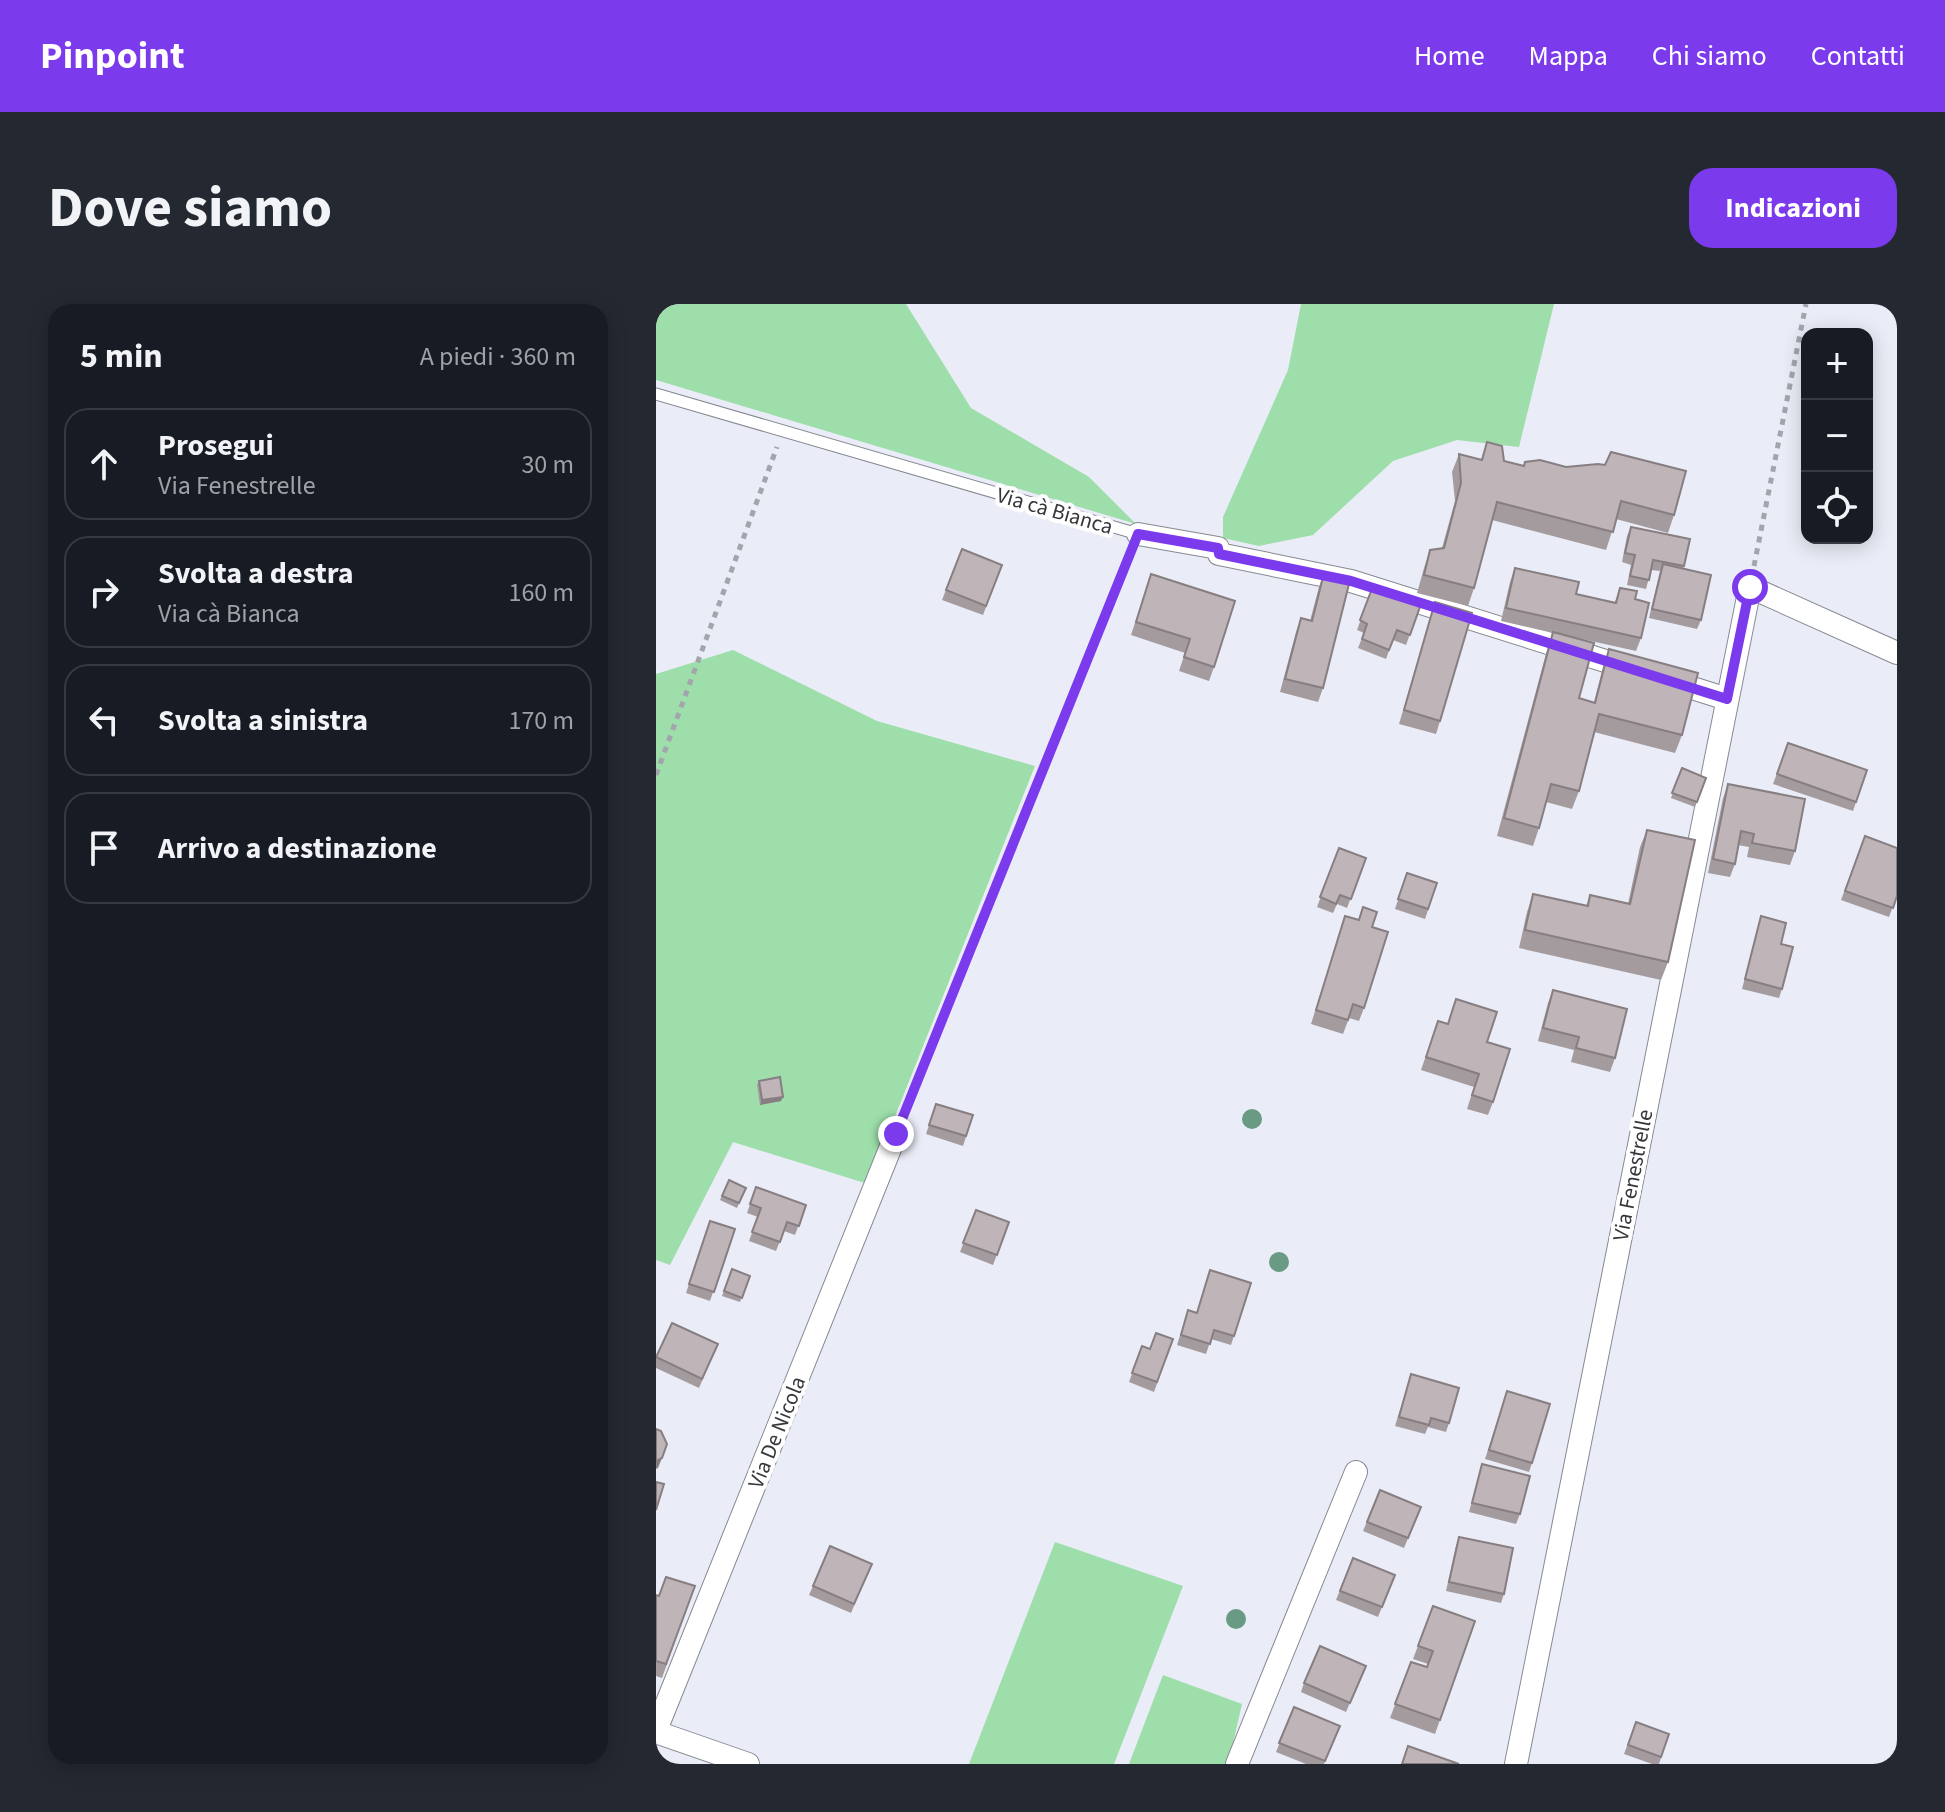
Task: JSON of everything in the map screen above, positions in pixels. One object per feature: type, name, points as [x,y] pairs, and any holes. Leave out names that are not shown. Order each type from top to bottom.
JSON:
[{"type":"street","name":"Via cà Bianca","points":[[1138,534],[1218,548],[1219,554],[1351,581],[1727,699]]},
{"type":"street","points":[[1750,587],[1897,653]]},
{"type":"street","name":"Via Fenestrelle","points":[[1516,1764],[1750,587]]},
{"type":"street","name":"Via De Nicola","points":[[748,1764],[656,1731],[896,1134]]},
{"type":"street","points":[[1237,1764],[1356,1472]]},
{"type":"lane","name":"Via cà Bianca","points":[[656,394],[1138,534]]},
{"type":"path","points":[[1750,587],[1806,304]]},
{"type":"path","points":[[656,775],[783,431]]},
{"type":"path","points":[[896,1134],[1138,534]]},
{"type":"green space","points":[[656,304],[906,304],[971,408],[1089,477],[1136,524],[656,380]]},
{"type":"green space","points":[[1301,304],[1554,304],[1519,447],[1457,440],[1393,461],[1313,535],[1259,546],[1223,538],[1223,517],[1288,370]]},
{"type":"green space","points":[[733,650],[877,721],[1035,766],[868,1184],[733,1142],[670,1265],[656,1260],[656,674]]},
{"type":"green space","points":[[1055,1542],[1183,1586],[1114,1764],[969,1764]]},
{"type":"green space","points":[[1163,1675],[1242,1704],[1226,1764],[1129,1764]]},
{"type":"building","points":[[1487,442],[1502,446],[1504,461],[1524,466],[1525,462],[1540,460],[1566,467],[1605,465],[1611,452],[1686,471],[1674,515],[1621,501],[1613,532],[1497,502],[1474,588],[1424,575],[1430,550],[1444,548],[1461,483],[1459,454],[1482,460]]},
{"type":"building","points":[[1631,527],[1690,539],[1684,566],[1653,560],[1649,580],[1630,576],[1635,555],[1625,553]]},
{"type":"building","points":[[962,549],[1002,565],[986,606],[946,590]]},
{"type":"building","points":[[1663,564],[1711,575],[1701,620],[1652,609]]},
{"type":"building","points":[[1515,568],[1579,582],[1576,594],[1616,603],[1620,588],[1637,591],[1635,599],[1649,603],[1641,638],[1506,608]]},
{"type":"building","points":[[1324,573],[1350,580],[1323,688],[1285,679],[1301,618],[1312,621]]},
{"type":"building","points":[[1151,574],[1235,601],[1214,667],[1184,657],[1190,639],[1136,622]]},
{"type":"building","points":[[1373,586],[1421,604],[1410,635],[1397,630],[1389,650],[1362,639],[1367,624],[1360,620]]},
{"type":"building","points":[[1435,602],[1472,613],[1440,721],[1404,710]]},
{"type":"building","points":[[1553,632],[1594,643],[1579,698],[1595,703],[1609,649],[1698,673],[1682,735],[1599,714],[1579,791],[1551,784],[1539,828],[1504,818]]},
{"type":"building","points":[[1788,743],[1867,770],[1856,802],[1777,774]]},
{"type":"building","points":[[1682,768],[1706,778],[1697,802],[1672,793]]},
{"type":"building","points":[[1728,784],[1805,799],[1795,851],[1752,843],[1754,834],[1741,831],[1735,864],[1713,859]]},
{"type":"building","points":[[1647,830],[1695,840],[1668,962],[1525,930],[1533,894],[1588,906],[1590,895],[1630,904]]},
{"type":"building","points":[[1865,836],[1897,848],[1897,896],[1893,908],[1845,891]]},
{"type":"building","points":[[1339,848],[1366,858],[1351,899],[1340,895],[1336,904],[1320,897]]},
{"type":"building","points":[[1407,873],[1437,883],[1428,909],[1398,899]]},
{"type":"building","points":[[1363,907],[1377,912],[1372,927],[1388,932],[1364,1008],[1353,1004],[1348,1020],[1316,1010],[1345,916],[1359,920]]},
{"type":"building","points":[[1761,916],[1786,923],[1781,944],[1793,947],[1782,989],[1745,979]]},
{"type":"building","points":[[1553,990],[1627,1009],[1615,1058],[1576,1048],[1579,1037],[1543,1028]]},
{"type":"building","points":[[1456,999],[1497,1012],[1487,1042],[1510,1049],[1493,1102],[1472,1095],[1479,1074],[1426,1057],[1438,1021],[1448,1024]]},
{"type":"building","points":[[780,1077],[783,1097],[762,1100],[759,1081]]},
{"type":"building","points":[[936,1104],[973,1115],[966,1136],[929,1125]]},
{"type":"building","points":[[729,1180],[746,1188],[739,1203],[722,1196]]},
{"type":"building","points":[[756,1187],[806,1205],[799,1226],[787,1222],[780,1242],[752,1232],[761,1208],[750,1204]]},
{"type":"building","points":[[976,1210],[1009,1222],[997,1255],[963,1243]]},
{"type":"building","points":[[710,1221],[735,1229],[714,1292],[689,1284]]},
{"type":"building","points":[[732,1269],[750,1276],[742,1298],[724,1291]]},
{"type":"building","points":[[1210,1270],[1251,1283],[1234,1336],[1214,1330],[1210,1344],[1181,1335],[1188,1310],[1197,1313]]},
{"type":"building","points":[[672,1323],[718,1344],[702,1379],[656,1357]]},
{"type":"building","points":[[1156,1333],[1173,1339],[1157,1382],[1132,1373],[1142,1346],[1150,1349]]},
{"type":"building","points":[[1411,1374],[1459,1388],[1449,1423],[1431,1418],[1429,1425],[1399,1417]]},
{"type":"building","points":[[1507,1391],[1550,1404],[1532,1463],[1489,1450]]},
{"type":"building","points":[[656,1429],[661,1431],[667,1444],[662,1458],[656,1461]]},
{"type":"building","points":[[1482,1464],[1530,1476],[1520,1514],[1472,1503]]},
{"type":"building","points":[[656,1482],[664,1484],[656,1510]]},
{"type":"building","points":[[1380,1490],[1421,1507],[1408,1538],[1367,1522]]},
{"type":"building","points":[[1459,1537],[1513,1548],[1504,1594],[1449,1582]]},
{"type":"building","points":[[830,1546],[872,1564],[854,1604],[813,1586]]},
{"type":"building","points":[[1353,1558],[1395,1575],[1382,1607],[1340,1591]]},
{"type":"building","points":[[666,1577],[695,1586],[666,1664],[656,1661],[656,1595],[659,1596]]},
{"type":"building","points":[[1433,1606],[1475,1621],[1440,1720],[1395,1704],[1411,1662],[1427,1667],[1433,1651],[1418,1646]]},
{"type":"building","points":[[1320,1646],[1366,1666],[1350,1703],[1304,1683]]},
{"type":"building","points":[[1294,1707],[1340,1726],[1325,1761],[1279,1743]]},
{"type":"building","points":[[1636,1722],[1669,1734],[1661,1757],[1628,1745]]},
{"type":"building","points":[[1408,1746],[1459,1764],[1402,1764]]},
{"type":"route","points":[[896,1134],[1138,534],[1218,548],[1219,554],[1351,581],[1727,699],[1750,587]]}]
